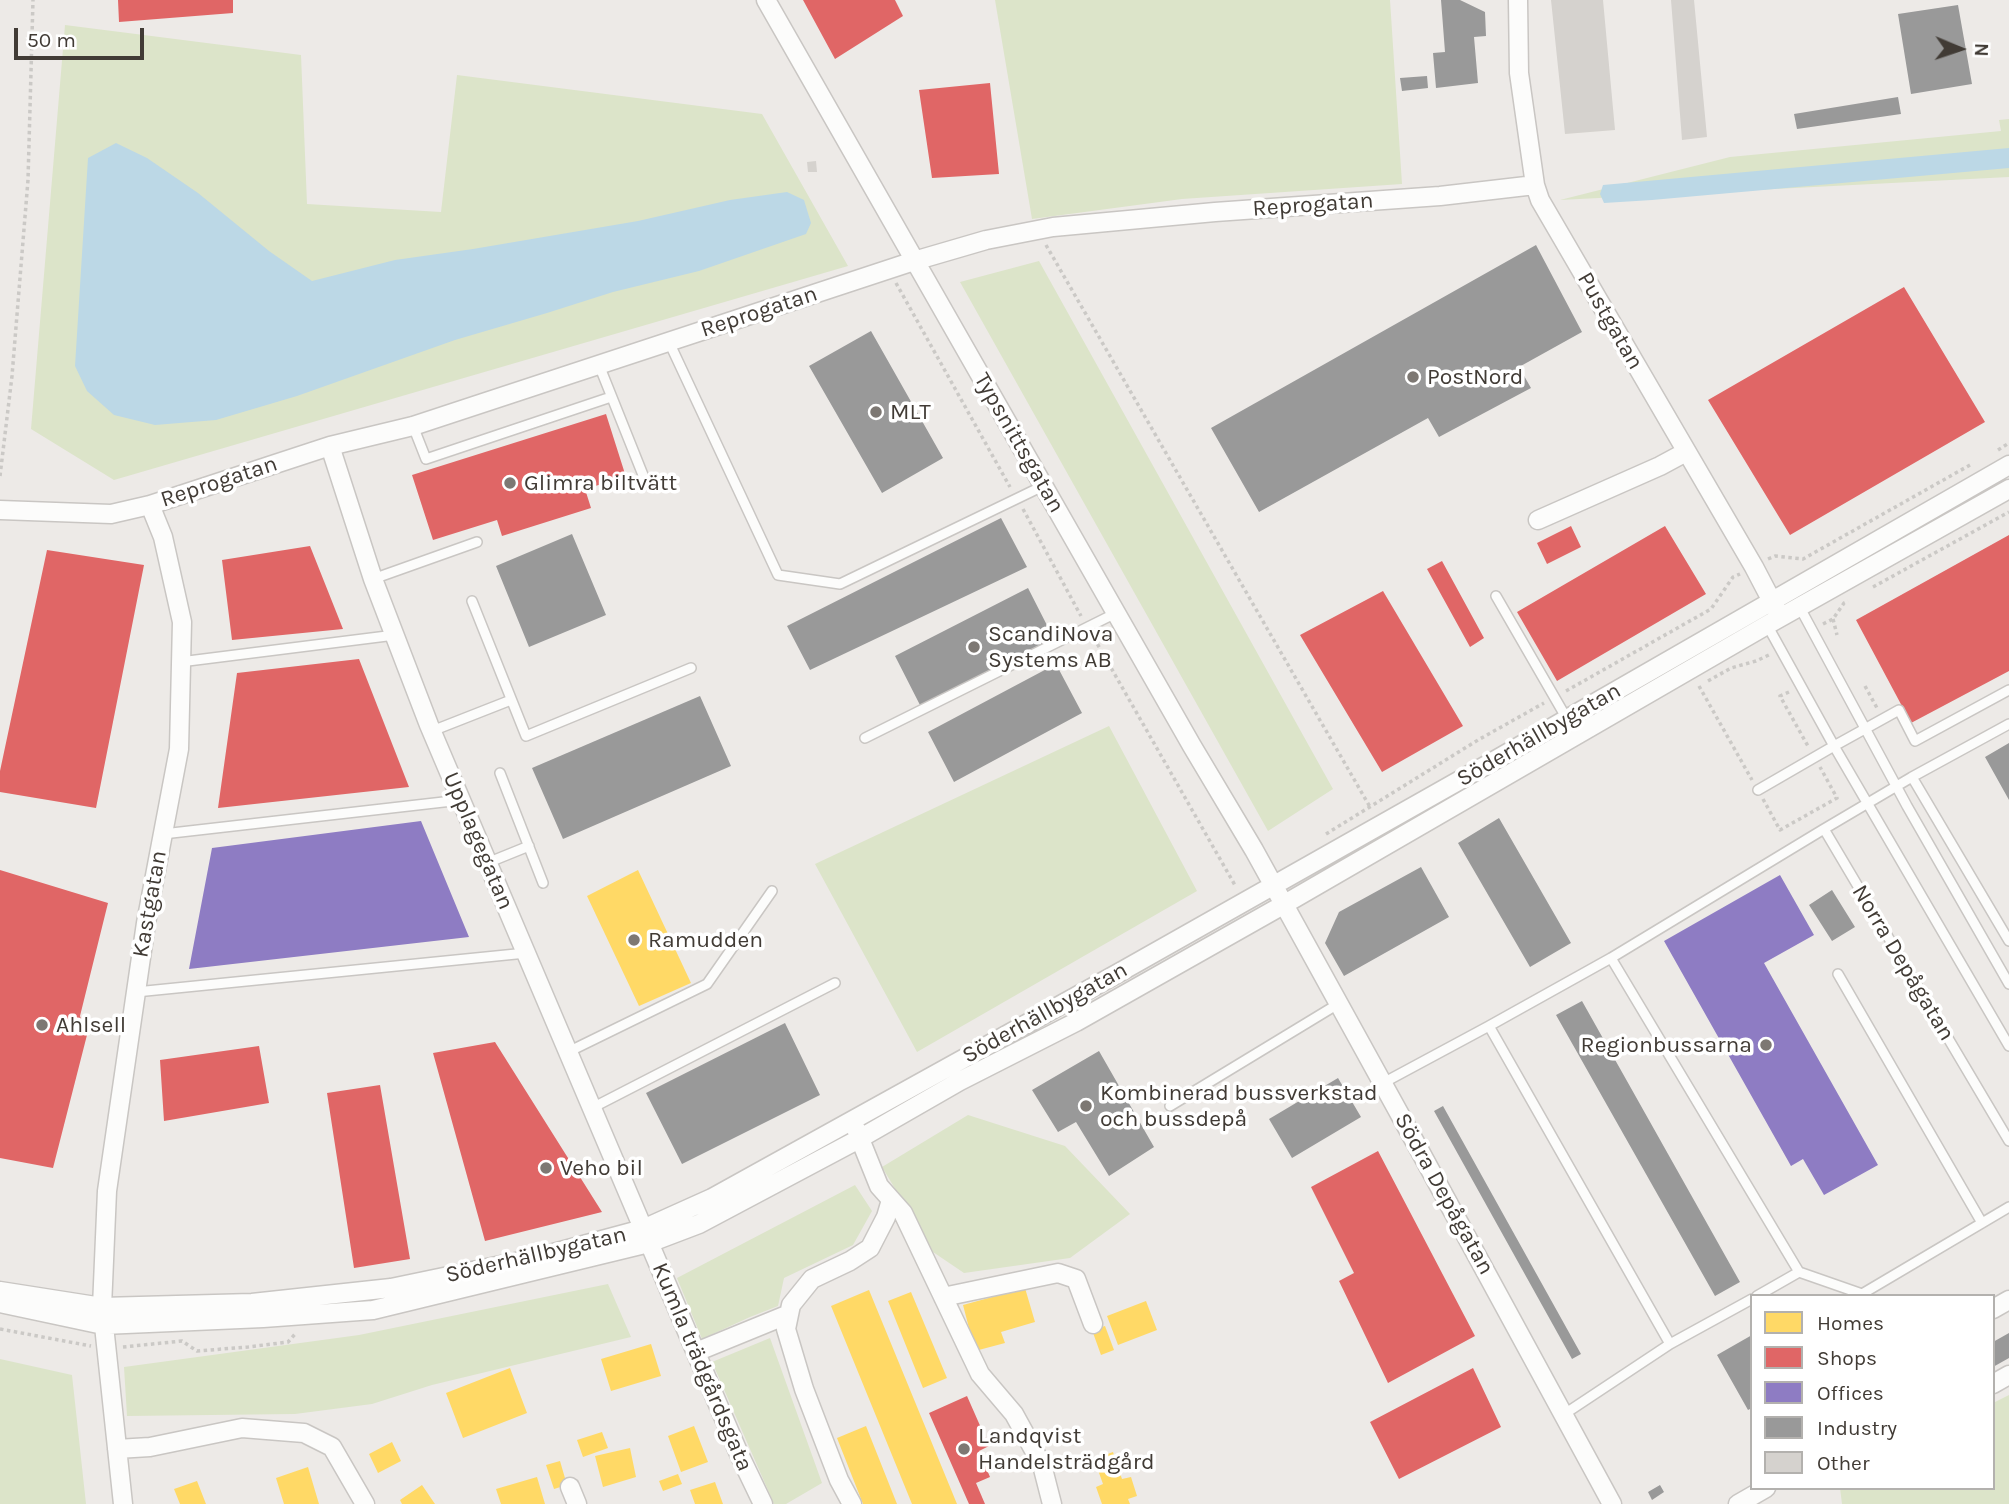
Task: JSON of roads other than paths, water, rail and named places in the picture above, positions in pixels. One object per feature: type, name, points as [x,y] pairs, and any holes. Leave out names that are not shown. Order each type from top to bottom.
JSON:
[{"type":"street","name":"Typsnittsgatan","points":[[766,0],[1269,879]]},
{"type":"street","name":"Pustgatan","points":[[1518,0],[1519,73],[1539,200],[1686,452],[1769,613]]},
{"type":"street","name":"Reprogatan","points":[[0,510],[111,514],[150,505],[330,446],[413,426],[889,269],[986,240],[1038,230],[1215,212],[1440,197],[1535,185]]},
{"type":"street","name":"Upplagegatan","points":[[330,446],[373,579],[431,731],[646,1236]]},
{"type":"street","points":[[1538,520],[1686,452]]},
{"type":"street","name":"Söderhällbygatan","points":[[0,1303],[102,1316],[391,1288],[699,1224],[859,1139],[960,1081],[1076,1022],[1283,905],[1795,598],[2009,465]]},
{"type":"street","name":"Söderhällbygatan","points":[[1795,598],[2009,489]]},
{"type":"street","name":"Kastgatan","points":[[123,1504],[102,1316],[107,1191],[146,923],[179,749],[182,622],[163,537],[150,505]]},
{"type":"street","name":"Söderhällbygatan","points":[[646,1236],[852,1121],[1269,879],[1769,613]]},
{"type":"street","name":"Södra Depågatan","points":[[1269,879],[1612,1504]]},
{"type":"street","points":[[852,1121],[879,1186],[903,1213],[980,1374],[1014,1414],[1042,1465],[1051,1504]]},
{"type":"street","points":[[852,1504],[839,1480],[804,1389],[786,1329],[791,1305],[812,1279],[870,1248],[886,1217],[891,1200]]},
{"type":"street","name":"Kumla trädgårdsgata","points":[[646,1236],[763,1504]]},
{"type":"street","points":[[943,1297],[1058,1273],[1076,1279],[1093,1324]]},
{"type":"street","name":"Söderhällbygatan","points":[[0,1291],[102,1316]]},
{"type":"street","points":[[696,1352],[789,1314]]},
{"type":"street","points":[[117,1449],[149,1447],[242,1428],[304,1433],[332,1447],[365,1504]]},
{"type":"street","points":[[1738,1504],[1762,1490]]},
{"type":"lane","points":[[669,342],[778,575],[840,584],[1043,486]]},
{"type":"lane","points":[[598,365],[647,485]]},
{"type":"lane","points":[[413,426],[426,459],[611,397]]},
{"type":"lane","points":[[373,579],[477,542]]},
{"type":"lane","points":[[1496,596],[1567,719]]},
{"type":"lane","points":[[1795,598],[1896,787],[2009,984]]},
{"type":"lane","points":[[472,601],[526,736],[691,668]]},
{"type":"lane","points":[[865,738],[1116,613]]},
{"type":"lane","points":[[1769,613],[1834,746],[2009,1046]]},
{"type":"lane","points":[[180,662],[395,635]]},
{"type":"lane","points":[[1758,790],[1899,710],[1915,741],[2009,690]]},
{"type":"lane","points":[[431,731],[511,700]]},
{"type":"lane","points":[[1383,1083],[1611,958],[1912,777],[2009,724]]},
{"type":"lane","points":[[500,773],[543,883]]},
{"type":"lane","points":[[1912,777],[2009,941]]},
{"type":"lane","points":[[162,834],[461,800]]},
{"type":"lane","name":"Norra Depågatan","points":[[1824,829],[2009,1141]]},
{"type":"lane","points":[[487,863],[529,846]]},
{"type":"lane","points":[[568,1052],[707,984],[772,891]]},
{"type":"lane","points":[[136,992],[526,953]]},
{"type":"lane","points":[[1611,958],[1800,1272],[1862,1294],[2009,1207]]},
{"type":"lane","points":[[1838,974],[1982,1223]]},
{"type":"lane","points":[[592,1108],[835,983]]},
{"type":"lane","points":[[1170,1106],[1338,1004]]},
{"type":"lane","points":[[1489,1026],[1670,1344]]},
{"type":"lane","points":[[1761,1294],[1800,1272]]},
{"type":"lane","points":[[1563,1415],[1670,1344],[1750,1299]]},
{"type":"water","points":[[116,143],[147,158],[198,193],[269,251],[312,281],[395,260],[638,221],[730,200],[787,192],[804,200],[811,223],[806,234],[699,271],[613,292],[455,340],[297,396],[216,420],[155,425],[114,415],[87,391],[75,366],[88,158]]},
{"type":"water","points":[[2009,148],[2009,168],[1652,200],[1604,203],[1600,194],[1603,185]]},
{"type":"place","name":"PostNord","points":[[1413,377]]},
{"type":"place","name":"MLT","points":[[876,412]]},
{"type":"place","name":"Glimra biltvätt","points":[[510,483]]},
{"type":"place","name":"ScandiNova Systems AB","points":[[974,647]]},
{"type":"place","name":"Ramudden","points":[[634,940]]},
{"type":"place","name":"Ahlsell","points":[[42,1025]]},
{"type":"place","name":"Regionbussarna","points":[[1766,1045]]},
{"type":"place","name":"Kombinerad bussverkstad och bussdepå","points":[[1086,1106]]},
{"type":"place","name":"Veho bil","points":[[546,1168]]},
{"type":"place","name":"Landqvist Handelsträdgård","points":[[964,1449]]}]
